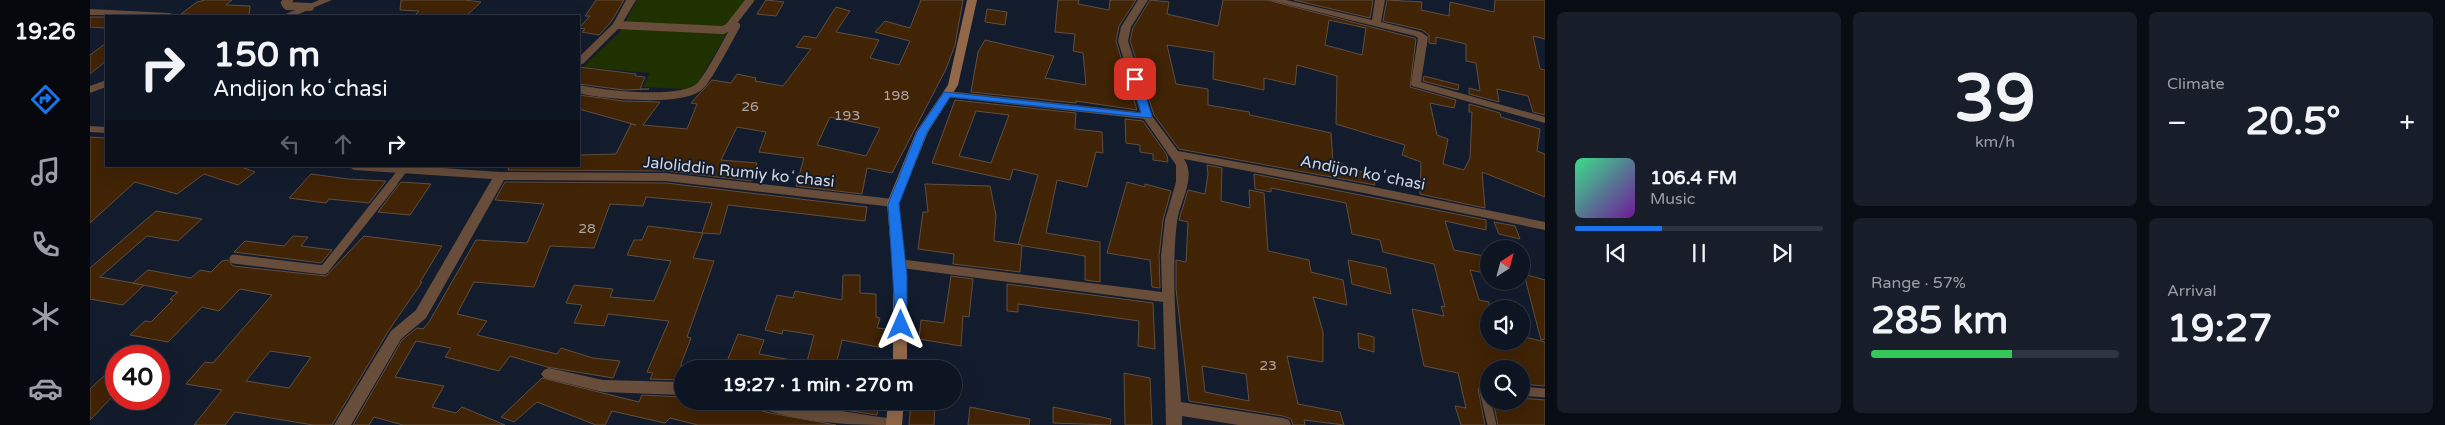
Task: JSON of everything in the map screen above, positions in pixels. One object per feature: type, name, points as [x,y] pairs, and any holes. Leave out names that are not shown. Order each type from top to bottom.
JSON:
[{"type":"street","points":[[289,15],[327,0]]},
{"type":"street","points":[[580,61],[617,25],[631,0]]},
{"type":"street","points":[[900,360],[899,264],[893,204],[922,132],[953,85],[972,0]]},
{"type":"street","points":[[1143,0],[1126,27],[1124,41],[1147,116],[1182,165],[1182,182],[1171,220],[1168,256],[1174,425]]},
{"type":"street","points":[[1274,0],[1412,31],[1423,37],[1415,80],[1416,84],[1545,120]]},
{"type":"street","points":[[1376,23],[1380,0]]},
{"type":"street","points":[[90,12],[150,15]]},
{"type":"street","points":[[90,90],[105,83]]},
{"type":"street","points":[[948,94],[1147,116]]},
{"type":"street","points":[[90,129],[105,130]]},
{"type":"street","name":"Andijon koʻchasi","points":[[1175,154],[1545,226]]},
{"type":"street","name":"Jaloliddin Rumiy koʻchasi","points":[[364,167],[402,171],[666,177],[893,204]]},
{"type":"street","points":[[342,425],[396,336],[421,314],[496,172]]},
{"type":"street","points":[[899,264],[1170,298]]},
{"type":"street","points":[[549,374],[603,386],[674,389]]},
{"type":"street","points":[[1173,408],[1283,425]]},
{"type":"street","points":[[790,410],[887,425]]},
{"type":"street","points":[[894,425],[895,410]]},
{"type":"lane","points":[[289,0],[285,3],[287,6],[310,7]]},
{"type":"lane","points":[[617,25],[723,30],[729,26],[750,0]]},
{"type":"lane","points":[[580,89],[604,95],[684,95],[700,86],[736,26]]},
{"type":"lane","points":[[234,259],[324,270],[402,171]]},
{"type":"lane","points":[[1530,392],[1545,393]]},
{"type":"lane","points":[[1488,410],[1492,425]]},
{"type":"green space","points":[[637,0],[755,0],[727,33],[698,83],[687,89],[643,87],[650,73],[583,67],[620,32]]},
{"type":"building","points":[[205,0],[232,0],[226,5],[250,6],[249,15],[181,14],[197,2]]},
{"type":"building","points":[[401,0],[465,0],[481,2],[467,15],[415,15],[419,11],[400,10]]},
{"type":"building","points":[[596,0],[624,0],[611,22],[599,35],[582,32],[585,29],[580,27],[590,16],[585,16]]},
{"type":"building","points":[[766,0],[784,2],[776,16],[757,14]]},
{"type":"building","points":[[921,0],[963,0],[955,45],[946,69],[892,173],[867,168],[862,194],[796,186],[804,158],[759,152],[766,132],[737,127],[721,160],[757,163],[752,181],[666,171],[508,170],[509,167],[580,167],[580,155],[616,154],[631,124],[636,125],[580,109],[580,95],[623,101],[660,102],[643,125],[687,129],[697,104],[691,103],[712,80],[731,83],[737,74],[756,78],[755,81],[783,86],[811,49],[796,47],[804,36],[816,38],[836,7],[850,11],[836,32],[879,40],[870,58],[899,65],[910,41],[875,32],[885,21],[910,28]],"holes":[[[830,117],[880,128],[866,156],[817,145]]]},
{"type":"building","points":[[1058,0],[1079,0],[1078,4],[1109,10],[1110,0],[1136,0],[1119,26],[1116,41],[1137,110],[1076,101],[1076,103],[971,92],[978,52],[985,40],[1054,56],[1045,78],[1086,85],[1083,53],[1073,51],[1075,34],[1055,32]]},
{"type":"building","points":[[1150,0],[1169,2],[1167,14],[1218,26],[1223,0],[1267,0],[1414,38],[1416,39],[1410,87],[1456,100],[1454,108],[1430,103],[1437,135],[1448,139],[1443,164],[1464,170],[1470,158],[1472,112],[1469,112],[1469,104],[1500,113],[1501,117],[1540,129],[1537,151],[1545,154],[1545,197],[1482,172],[1485,208],[1420,194],[1421,162],[1402,155],[1405,145],[1336,124],[1337,76],[1297,65],[1295,85],[1264,78],[1264,90],[1213,79],[1214,52],[1167,45],[1176,84],[1208,89],[1208,105],[1249,112],[1250,115],[1331,133],[1333,162],[1343,164],[1343,168],[1373,174],[1375,185],[1179,149],[1154,115],[1130,41],[1133,28]],"holes":[[[1329,20],[1366,28],[1362,55],[1325,45]]]},
{"type":"building","points":[[1294,0],[1373,0],[1370,18]]},
{"type":"building","points":[[1387,0],[1422,2],[1421,10],[1449,16],[1450,2],[1494,12],[1495,0],[1545,0],[1545,39],[1533,36],[1540,69],[1545,70],[1545,115],[1533,112],[1528,96],[1497,89],[1499,102],[1469,94],[1469,88],[1480,91],[1476,63],[1466,61],[1466,44],[1436,37],[1436,44],[1429,43],[1429,35],[1422,30],[1383,21]]},
{"type":"building","points":[[987,9],[1007,12],[1005,25],[985,22]]},
{"type":"building","points":[[90,17],[105,17],[105,28],[90,27]]},
{"type":"building","points":[[105,44],[105,62],[90,74],[90,55]]},
{"type":"building","points":[[580,67],[636,74],[635,76],[645,77],[640,89],[649,89],[624,90],[580,84]]},
{"type":"building","points":[[1424,76],[1459,85],[1458,90],[1423,81]]},
{"type":"building","points":[[955,100],[1076,113],[1075,129],[1102,132],[1103,153],[1096,152],[1087,187],[1057,180],[1046,233],[1100,242],[1100,282],[1085,280],[1085,256],[1018,245],[1038,175],[1013,169],[1010,180],[932,163]],"holes":[[[976,111],[1009,115],[991,163],[959,156]]]},
{"type":"building","points":[[1125,119],[1143,121],[1167,155],[1168,162],[1153,160],[1153,154],[1140,152],[1140,145],[1126,143]]},
{"type":"building","points":[[90,137],[105,138],[105,167],[242,167],[255,172],[238,185],[204,174],[177,194],[135,182],[90,223]]},
{"type":"building","points":[[1207,165],[1222,168],[1221,201],[1250,208],[1249,190],[1264,193],[1268,251],[1309,260],[1311,272],[1343,280],[1347,305],[1313,297],[1323,332],[1323,362],[1287,356],[1298,404],[1340,412],[1344,425],[1304,420],[1305,425],[1293,425],[1291,419],[1283,416],[1189,401],[1176,289],[1176,260],[1186,262],[1188,222],[1179,220],[1188,190],[1205,194],[1208,174]],"holes":[[[1202,366],[1246,374],[1249,401],[1205,392]]]},
{"type":"building","points":[[311,174],[348,179],[386,181],[369,203],[329,199],[326,203],[289,198]]},
{"type":"building","points":[[1254,174],[1486,220],[1486,230],[1445,221],[1454,250],[1480,255],[1480,272],[1470,270],[1480,300],[1480,350],[1530,350],[1530,338],[1545,342],[1545,386],[1530,385],[1530,360],[1480,360],[1480,388],[1478,389],[1480,410],[1482,410],[1485,425],[1461,425],[1455,406],[1466,408],[1458,373],[1424,366],[1412,309],[1444,316],[1441,306],[1445,307],[1434,264],[1383,252],[1380,240],[1352,234],[1346,203],[1271,188],[1271,192],[1255,189]]},
{"type":"building","points":[[401,182],[431,184],[410,215],[378,212]]},
{"type":"building","points":[[505,182],[666,183],[867,207],[865,221],[728,205],[720,234],[702,233],[712,203],[646,197],[643,206],[610,204],[594,248],[550,246],[534,287],[474,282],[457,314],[487,321],[477,335],[557,354],[561,348],[593,358],[620,361],[613,378],[547,367],[510,356],[499,371],[445,357],[451,348],[416,341],[395,377],[444,386],[432,407],[456,413],[462,407],[505,425],[403,425],[374,417],[369,425],[353,425],[402,340],[417,328],[423,329],[429,322],[476,240],[527,243],[544,204],[495,200]]},
{"type":"building","points":[[1127,182],[1145,187],[1145,184],[1171,191],[1163,220],[1159,256],[1160,288],[1152,287],[1150,260],[1107,253]]},
{"type":"building","points":[[925,184],[990,186],[996,215],[994,241],[1022,245],[1020,272],[953,264],[954,254],[918,249],[923,212],[928,212]]},
{"type":"building","points":[[156,211],[202,219],[178,241],[147,236],[100,277],[144,285],[123,305],[90,299],[90,268]]},
{"type":"building","points":[[1494,222],[1515,226],[1520,239],[1499,234]]},
{"type":"building","points":[[648,226],[703,233],[693,258],[714,261],[687,337],[691,338],[683,360],[674,360],[674,380],[650,379],[653,373],[647,372],[669,321],[608,314],[604,326],[574,323],[582,305],[566,303],[574,285],[613,289],[610,297],[654,301],[671,261],[627,255],[634,240],[642,240]]},
{"type":"building","points":[[293,236],[308,237],[301,246],[332,250],[321,263],[234,252],[245,241],[284,246]]},
{"type":"building","points":[[364,236],[442,246],[420,282],[422,282],[389,330],[332,425],[313,425],[235,412],[225,425],[194,425],[222,390],[186,384],[205,362],[213,363],[272,295],[240,289],[219,311],[202,307],[168,342],[130,335],[145,321],[151,322],[173,300],[170,299],[178,292],[133,283],[148,270],[191,278],[200,270],[211,272],[222,261],[228,260],[233,266],[326,276]],"holes":[[[270,351],[311,357],[289,388],[246,381]]]},
{"type":"building","points":[[1348,260],[1386,268],[1391,294],[1352,284]]},
{"type":"building","points":[[843,275],[860,275],[860,293],[876,294],[876,317],[880,318],[877,328],[887,329],[883,348],[842,340],[837,360],[807,360],[814,335],[783,330],[782,334],[765,330],[777,295],[793,298],[795,291],[842,300]]},
{"type":"building","points":[[951,276],[973,279],[969,317],[963,316],[961,346],[919,339],[921,320],[944,323]]},
{"type":"building","points":[[1530,276],[1545,280],[1545,339],[1541,340],[1528,290],[1530,290]]},
{"type":"building","points":[[1007,284],[1153,303],[1155,349],[1138,346],[1139,321],[1018,304],[1018,312],[1007,311]]},
{"type":"building","points":[[1358,333],[1374,337],[1374,352],[1359,348]]},
{"type":"building","points":[[738,334],[764,340],[759,354],[791,360],[728,360]]},
{"type":"building","points":[[1124,373],[1150,378],[1152,425],[1125,425]]},
{"type":"building","points":[[105,375],[105,404],[90,420],[90,389]]},
{"type":"building","points":[[542,378],[639,402],[642,395],[674,397],[674,410],[759,410],[836,425],[698,425],[670,418],[665,423],[612,411],[605,425],[596,425],[537,402],[514,422],[501,417]]},
{"type":"building","points":[[1530,399],[1545,400],[1545,425],[1498,425],[1495,410],[1530,410]]},
{"type":"building","points":[[970,407],[1030,419],[1029,425],[968,425]]},
{"type":"building","points":[[1053,407],[1111,419],[1110,425],[1053,423]]},
{"type":"building","points":[[845,410],[878,410],[877,415]]},
{"type":"building","points":[[910,410],[935,410],[934,425],[909,425]]},
{"type":"route","points":[[901,325],[900,275],[893,204],[922,132],[948,94],[1147,116],[1135,79]]}]
